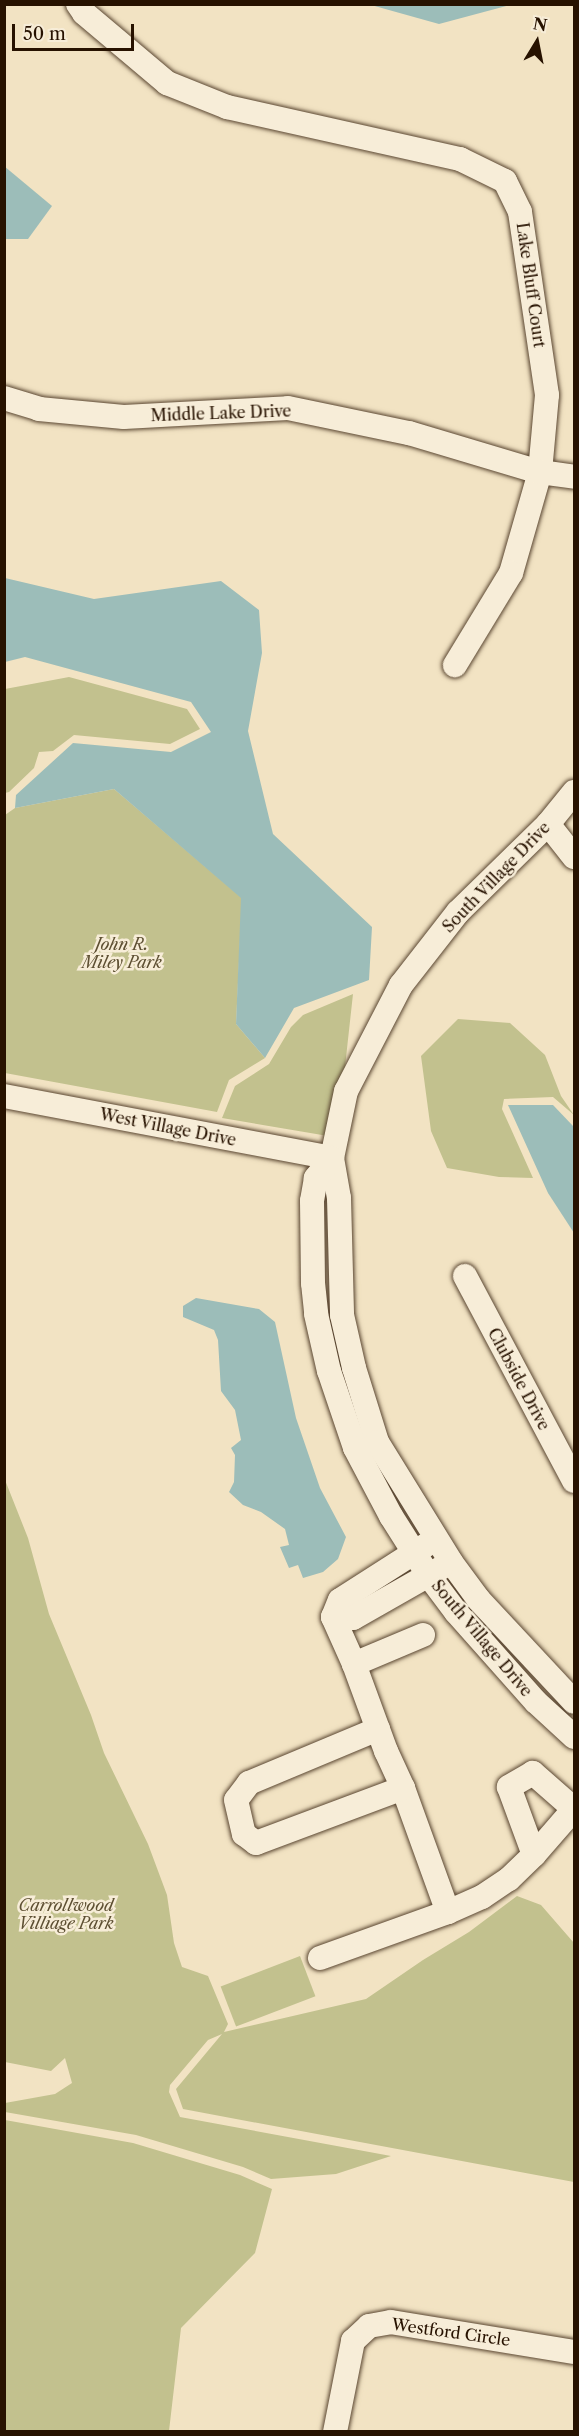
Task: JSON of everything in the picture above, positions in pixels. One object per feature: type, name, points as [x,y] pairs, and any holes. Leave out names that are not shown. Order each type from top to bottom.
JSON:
[{"type":"street","name":"Lake Bluff Court","points":[[78,4],[84,13],[167,83],[227,107],[460,159],[505,181],[520,212],[547,395],[540,472],[511,573],[455,665]]},
{"type":"street","name":"Middle Lake Drive","points":[[4,398],[39,409],[124,417],[288,408],[409,433],[540,472],[574,477]]},
{"type":"street","name":"South Village Drive","points":[[574,792],[548,824],[458,912],[401,985],[346,1091],[332,1158],[339,1198],[342,1315],[354,1368],[377,1442],[451,1562],[479,1600],[574,1702]]},
{"type":"street","points":[[548,824],[574,857]]},
{"type":"street","name":"West Village Drive","points":[[4,1096],[332,1158]]},
{"type":"street","name":"South Village Drive","points":[[332,1158],[316,1178],[312,1201],[311,1252],[316,1314],[329,1371],[355,1448],[391,1516],[429,1576],[456,1612],[536,1702],[574,1737]]},
{"type":"street","name":"Clubside Drive","points":[[465,1276],[574,1481]]},
{"type":"street","points":[[333,1617],[340,1600],[436,1538]]},
{"type":"street","points":[[333,1617],[353,1618],[451,1562]]},
{"type":"street","points":[[333,1617],[341,1629],[378,1729],[404,1788],[448,1912]]},
{"type":"street","points":[[354,1664],[423,1635]]},
{"type":"street","points":[[378,1729],[249,1783],[236,1800],[244,1834],[256,1843],[404,1788]]},
{"type":"street","points":[[320,1958],[448,1912],[491,1891],[509,1879],[534,1855]]},
{"type":"street","name":"Westford Circle","points":[[335,2432],[353,2341],[369,2325],[391,2322],[574,2352]]},
{"type":"green space","points":[[69,677],[187,709],[200,729],[170,744],[74,735],[53,751],[39,752],[34,768],[9,792],[5,793],[5,689]]},
{"type":"green space","name":"John R. Miley Park","points":[[114,789],[242,898],[236,1024],[265,1058],[229,1080],[217,1112],[5,1073],[5,815],[15,808]]},
{"type":"green space","points":[[353,994],[344,1076],[328,1136],[222,1118],[235,1086],[269,1064],[291,1027],[303,1015]]},
{"type":"green space","points":[[458,1019],[510,1023],[545,1055],[561,1096],[574,1115],[553,1097],[504,1099],[502,1109],[533,1178],[499,1177],[447,1168],[431,1131],[421,1056]]},
{"type":"green space","name":"Carrollwood Villiage Park","points":[[5,1480],[28,1538],[49,1614],[91,1715],[104,1753],[148,1844],[167,1895],[174,1943],[182,1967],[208,1976],[228,2024],[224,2032],[366,1999],[469,1932],[517,1896],[541,1905],[574,1943],[574,2182],[183,2109],[176,2089],[222,2034],[208,2040],[170,2085],[169,2092],[180,2117],[391,2156],[336,2174],[271,2179],[243,2167],[136,2135],[5,2112],[5,2103],[55,2094],[72,2083],[65,2058],[51,2071],[5,2062]]},
{"type":"green space","points":[[300,1956],[315,1996],[236,2027],[221,1986]]},
{"type":"green space","points":[[5,2120],[133,2143],[240,2175],[272,2189],[255,2253],[181,2328],[169,2431],[5,2431]]},
{"type":"water","points":[[371,4],[510,5],[439,24]]},
{"type":"water","points":[[4,166],[52,206],[28,239],[5,239]]},
{"type":"water","points":[[5,578],[94,599],[221,581],[259,610],[262,653],[248,731],[273,834],[372,927],[369,980],[294,1008],[265,1058],[236,1024],[241,898],[114,789],[15,808],[16,795],[73,743],[171,752],[211,732],[191,702],[25,657],[5,662]]},
{"type":"water","points":[[508,1105],[553,1105],[574,1127],[574,1233],[548,1193]]},
{"type":"water","points":[[196,1298],[259,1309],[275,1322],[296,1418],[320,1488],[346,1537],[338,1559],[323,1572],[303,1578],[298,1565],[289,1568],[280,1547],[289,1545],[285,1529],[261,1512],[243,1505],[229,1492],[234,1482],[235,1455],[231,1448],[241,1440],[235,1410],[221,1391],[218,1340],[214,1330],[183,1317],[183,1306]]}]
